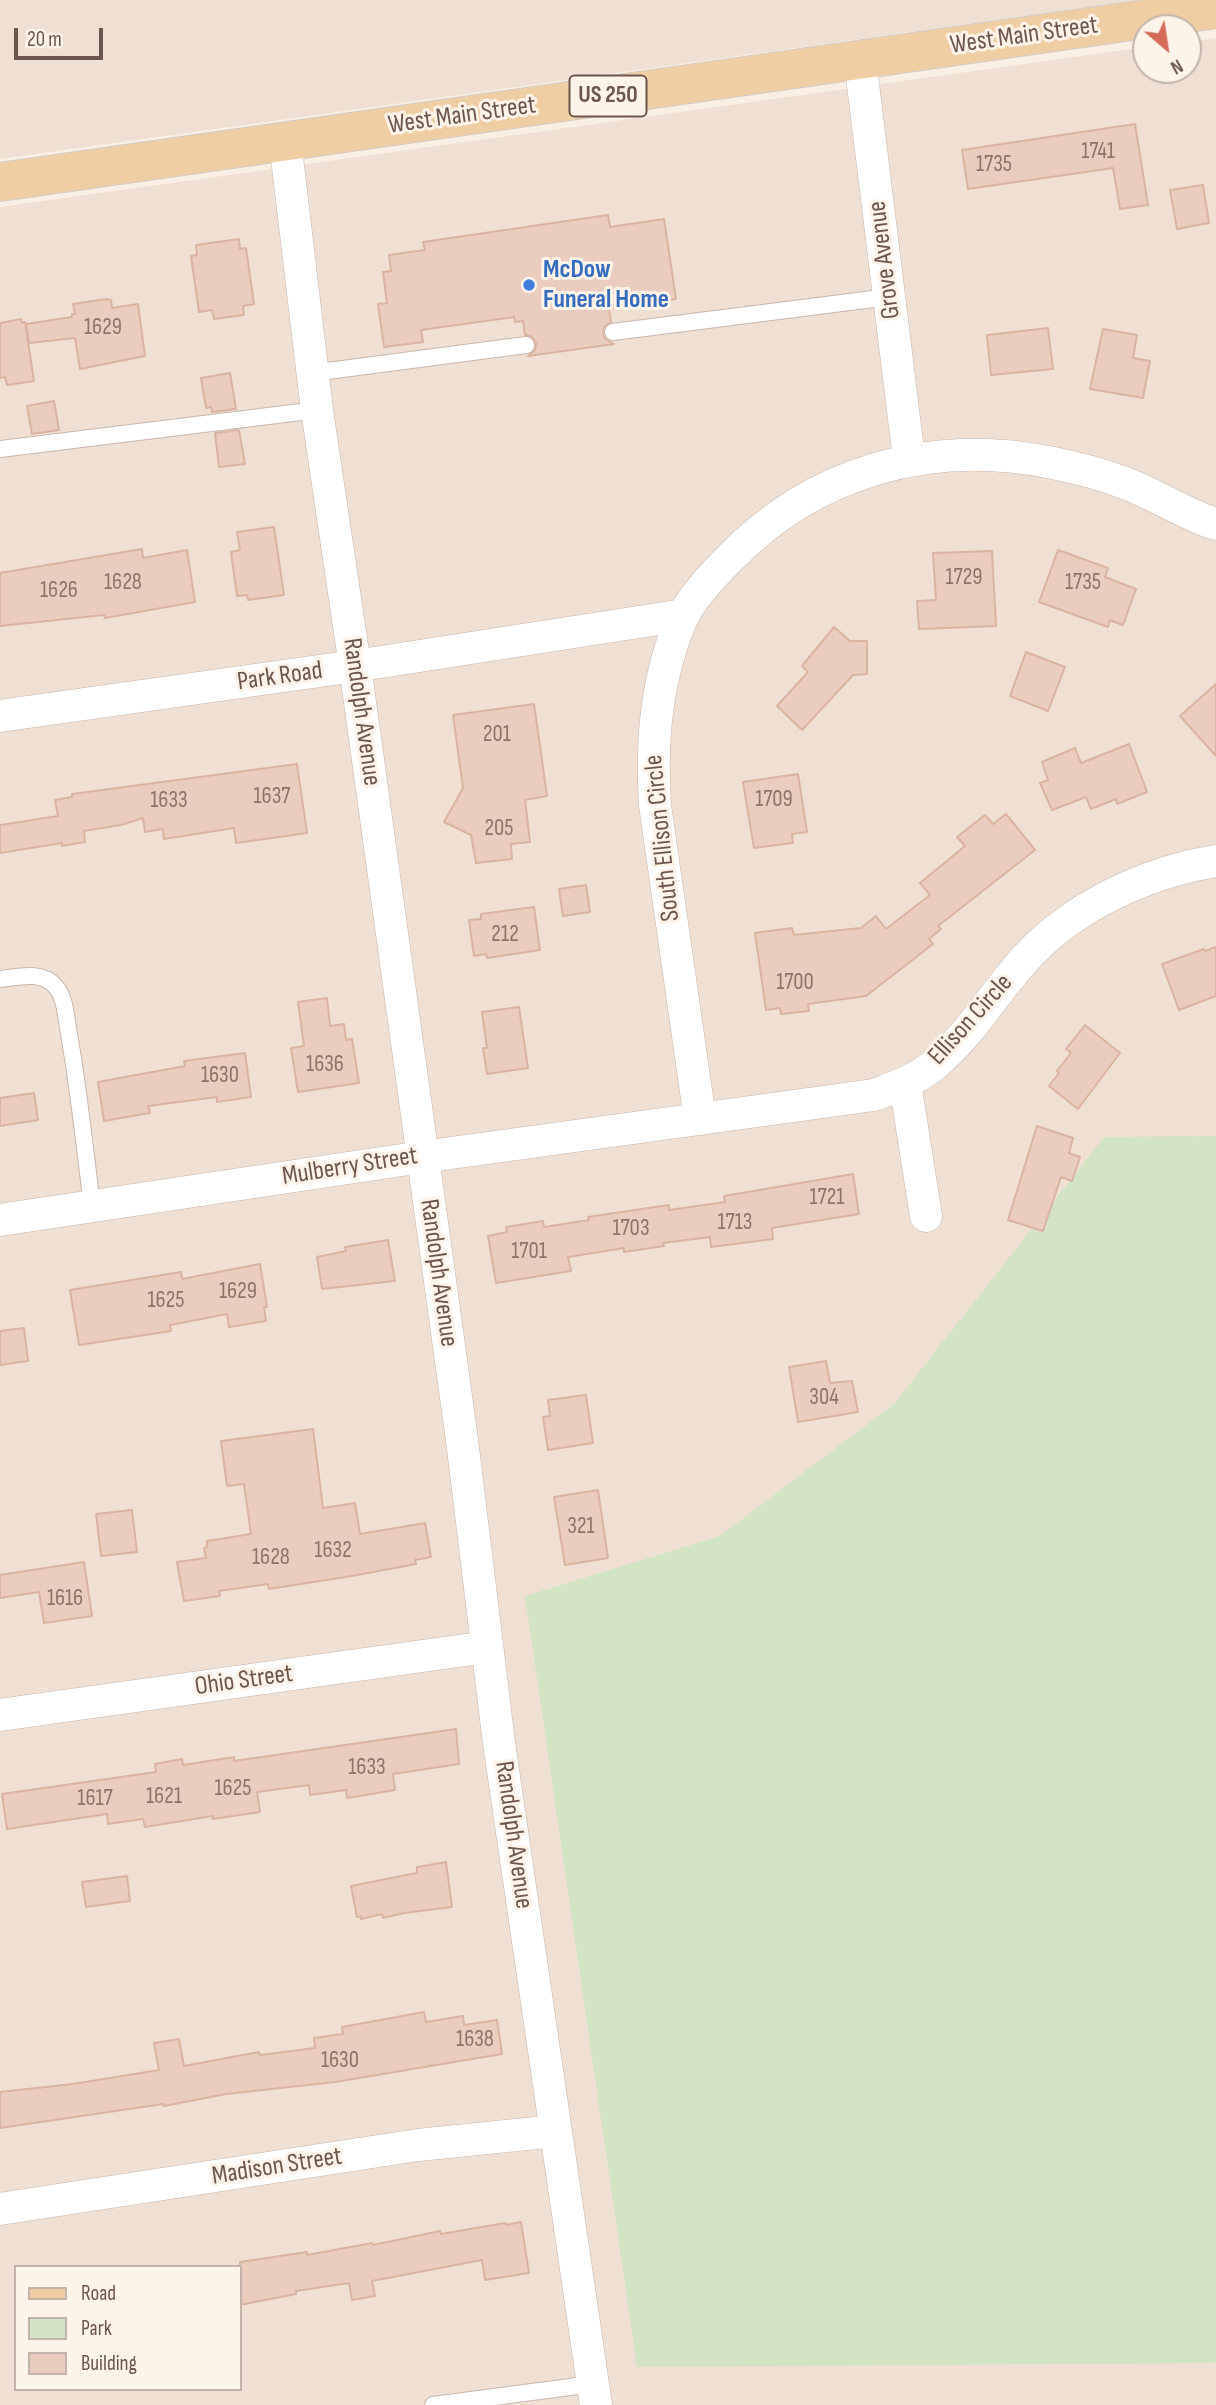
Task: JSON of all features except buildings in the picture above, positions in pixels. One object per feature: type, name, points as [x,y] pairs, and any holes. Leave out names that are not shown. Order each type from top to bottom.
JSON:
[{"type":"main road","name":"West Main Street","points":[[0,182],[1216,9]]},
{"type":"street","name":"Grove Avenue","points":[[860,60],[909,459]]},
{"type":"street","name":"Randolph Avenue","points":[[285,141],[312,373],[462,1440],[499,1743],[595,2395]]},
{"type":"street","name":"South Ellison Circle","points":[[700,1118],[654,805],[652,766],[654,727],[670,651],[684,615],[715,573],[740,547],[800,502],[832,484],[867,470],[909,459],[999,456],[1046,461],[1092,472],[1136,487],[1216,524]]},
{"type":"street","name":"Park Road","points":[[0,716],[355,666],[684,615]]},
{"type":"street","name":"Ellison Circle","points":[[700,1118],[874,1095],[905,1083],[934,1065],[955,1045],[1028,956],[1076,917],[1132,886],[1163,873],[1216,861]]},
{"type":"street","points":[[905,1083],[926,1216]]},
{"type":"street","name":"Mulberry Street","points":[[0,1220],[700,1118]]},
{"type":"street","name":"Ohio Street","points":[[0,1715],[488,1647]]},
{"type":"street","name":"Madison Street","points":[[0,2209],[418,2145],[556,2132]]},
{"type":"lane","points":[[613,332],[890,297]]},
{"type":"lane","points":[[312,373],[526,345]]},
{"type":"lane","points":[[0,449],[317,410]]},
{"type":"lane","points":[[0,979],[31,975],[44,978],[56,986],[63,998],[76,1075],[92,1206]]},
{"type":"lane","points":[[433,2405],[595,2395]]},
{"type":"shaded area","points":[[0,0],[1139,0],[0,159]]},
{"type":"shaded area","points":[[1216,38],[1216,2405],[0,2405],[0,207],[1132,49],[1132,84],[1202,84],[1202,40]]},
{"type":"green space","points":[[1216,1136],[1216,2363],[637,2367],[525,1596],[720,1536],[894,1404],[1104,1137]]},
{"type":"place","name":"McDow Funeral Home","points":[[529,285]]}]
